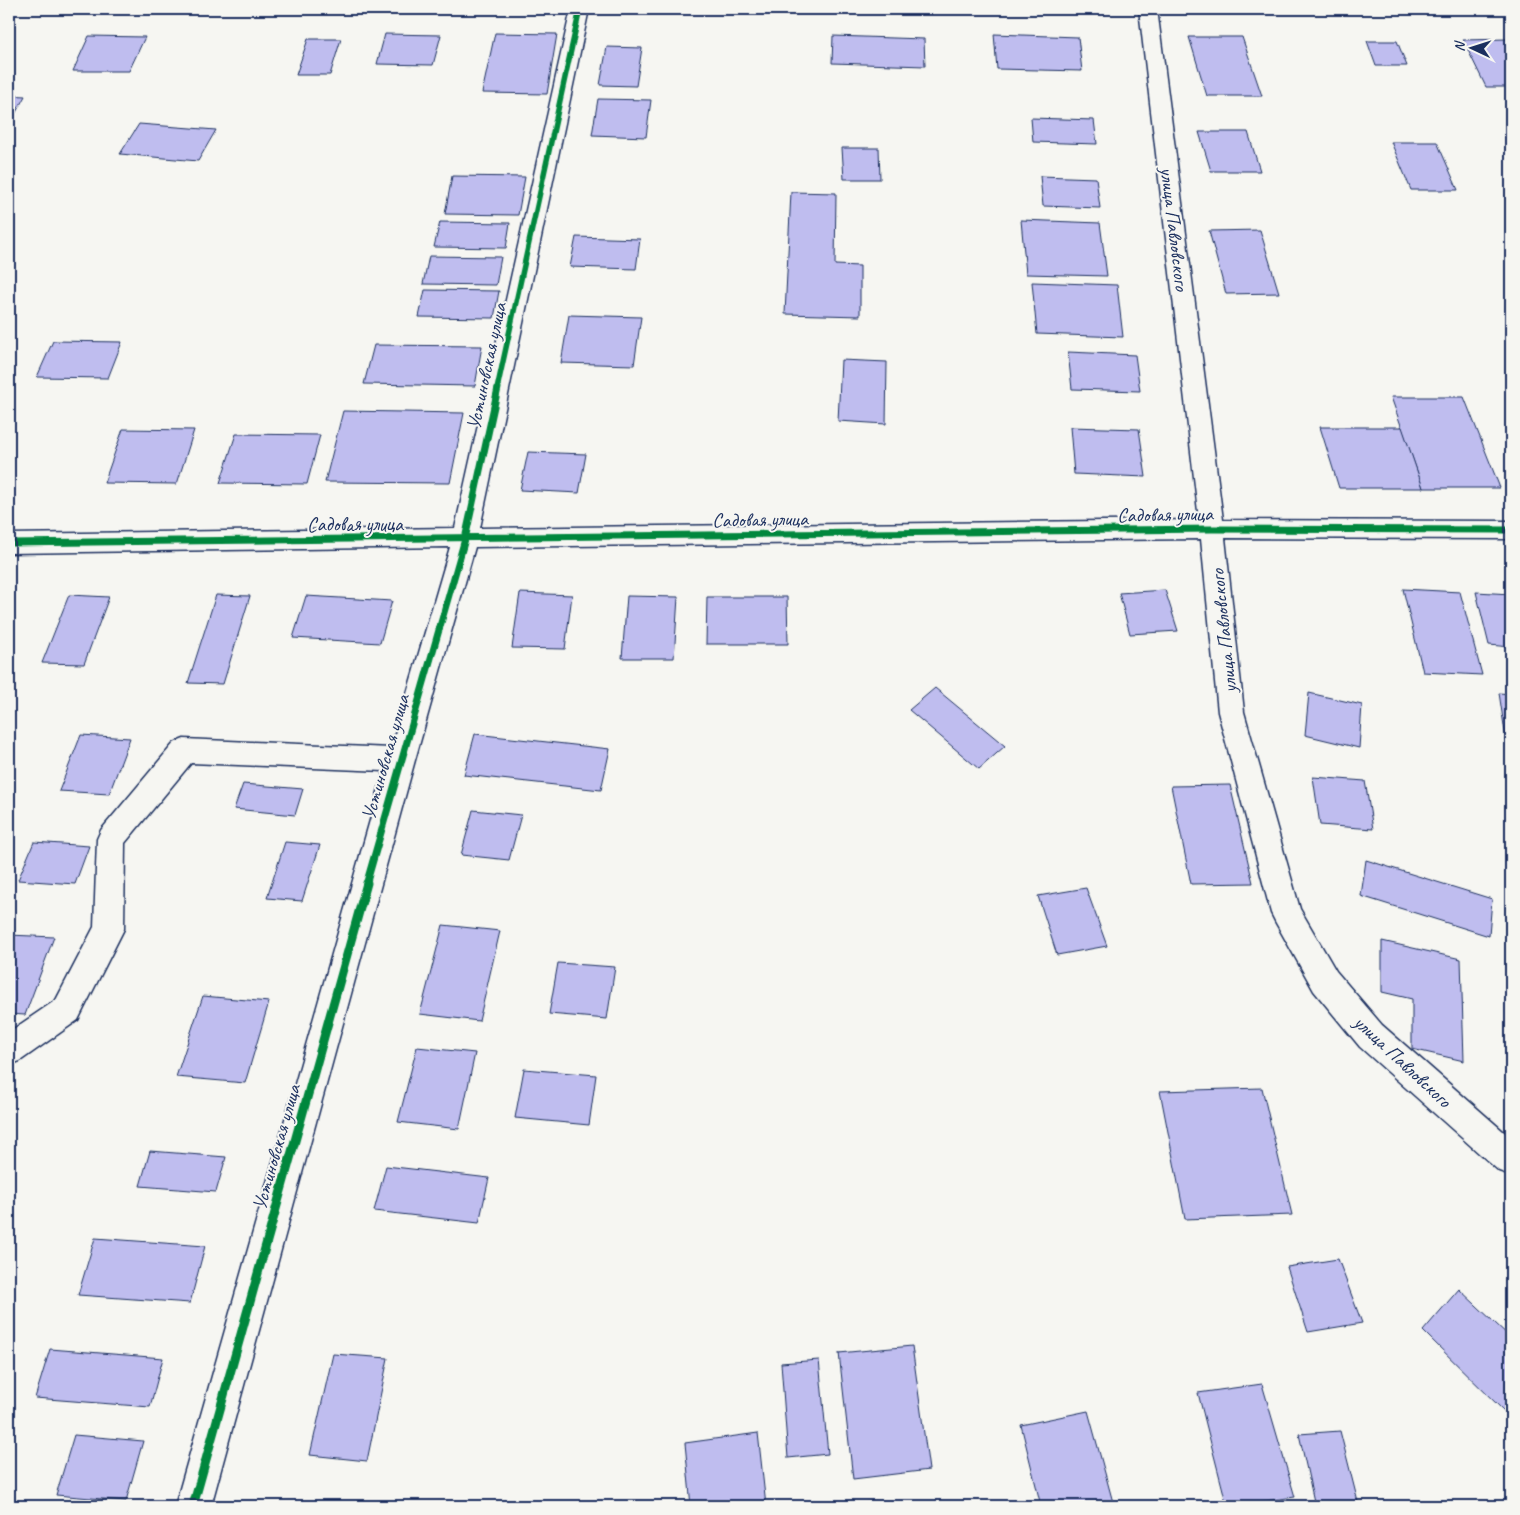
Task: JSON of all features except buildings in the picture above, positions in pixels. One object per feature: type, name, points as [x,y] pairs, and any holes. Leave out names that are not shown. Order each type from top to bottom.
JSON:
[{"type":"street","name":"Устиновская улица","points":[[192,1506],[464,539],[580,9]]},
{"type":"street","name":"улица Павловского","points":[[1148,9],[1212,529],[1231,712],[1286,913],[1325,981],[1371,1036],[1511,1159]]},
{"type":"street","name":"Садовая улица","points":[[9,543],[1212,529],[1511,530]]},
{"type":"street","points":[[9,1050],[67,1010],[109,929],[111,839],[184,751],[401,760]]},
{"type":"cycle path","points":[[193,1506],[401,760],[465,539],[580,9]]},
{"type":"cycle path","points":[[9,543],[1212,529],[1511,530]]}]
